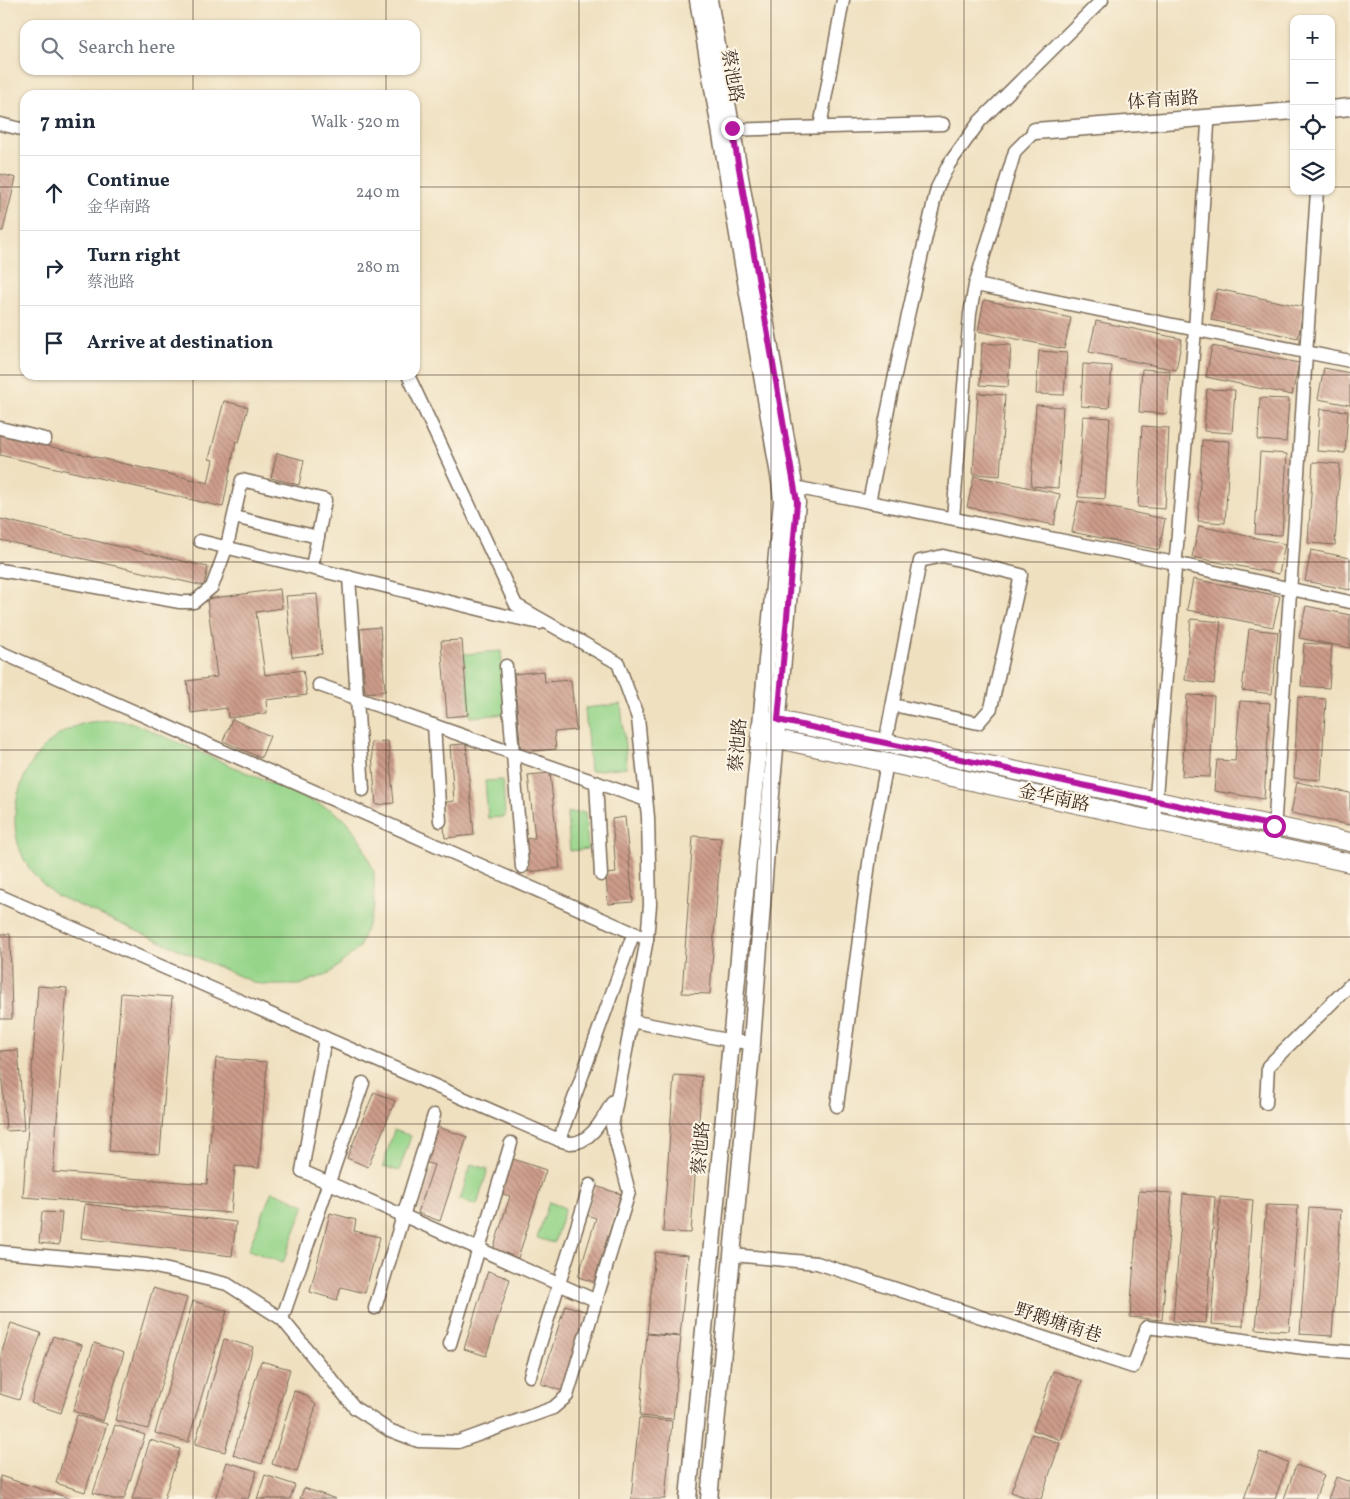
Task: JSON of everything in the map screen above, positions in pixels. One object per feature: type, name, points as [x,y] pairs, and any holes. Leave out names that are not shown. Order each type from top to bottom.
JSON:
[{"type":"main road","points":[[761,728],[778,720]]},
{"type":"main road","name":"金华南路","points":[[778,720],[1350,842]]},
{"type":"main road","name":"金华南路","points":[[761,728],[777,739],[1350,863]]},
{"type":"street","name":"蔡池路","points":[[698,0],[726,129]]},
{"type":"street","name":"蔡池路","points":[[709,0],[726,129],[787,484],[797,502],[766,850],[752,1043],[709,1499]]},
{"type":"street","points":[[820,127],[843,0]]},
{"type":"street","points":[[869,502],[901,346],[937,188],[949,164],[980,121],[1102,0]]},
{"type":"street","points":[[1335,109],[1350,107]]},
{"type":"street","name":"体育南路","points":[[1037,134],[1290,112]]},
{"type":"street","points":[[1335,118],[1350,117]]},
{"type":"street","name":"体育南路","points":[[1037,134],[1290,120]]},
{"type":"street","points":[[0,124],[20,129]]},
{"type":"street","points":[[726,129],[943,124]]},
{"type":"street","points":[[1154,820],[1195,330],[1208,125]]},
{"type":"street","points":[[957,519],[970,314],[974,285],[1016,151],[1037,134]]},
{"type":"street","points":[[957,519],[976,312],[981,286],[1004,202],[1020,154],[1037,134]]},
{"type":"street","points":[[1273,846],[1317,195]]},
{"type":"street","points":[[981,286],[1350,361]]},
{"type":"street","points":[[0,1252],[147,1265],[227,1284],[282,1319],[355,1408],[389,1430],[418,1441],[458,1442],[553,1408],[566,1396],[597,1301],[629,1192],[612,1126],[647,938],[650,905],[646,800],[638,718],[618,664],[516,605],[410,380]]},
{"type":"street","points":[[0,428],[46,439]]},
{"type":"street","points":[[0,570],[180,602],[194,602],[212,587],[227,546],[242,480],[325,500],[312,567]]},
{"type":"street","name":"蔡池路","points":[[688,1499],[782,501],[787,484]]},
{"type":"street","points":[[787,484],[1175,563],[1350,602]]},
{"type":"street","points":[[234,516],[318,537]]},
{"type":"street","points":[[200,541],[551,625]]},
{"type":"street","points":[[885,744],[920,561],[943,556],[1021,575],[991,708],[978,723],[893,705]]},
{"type":"street","points":[[349,576],[363,790]]},
{"type":"street","points":[[0,652],[647,938]]},
{"type":"street","points":[[506,666],[522,867]]},
{"type":"street","points":[[319,685],[646,800]]},
{"type":"street","points":[[434,725],[440,821]]},
{"type":"street","points":[[837,1106],[871,848],[886,763]]},
{"type":"street","points":[[596,782],[601,875]]},
{"type":"street","points":[[0,896],[559,1140],[572,1143],[588,1138],[602,1120],[618,1092]]},
{"type":"street","points":[[559,1140],[634,932]]},
{"type":"street","points":[[1266,1103],[1268,1066],[1350,985]]},
{"type":"street","points":[[631,1021],[732,1041],[752,1043]]},
{"type":"street","points":[[325,1038],[302,1171],[597,1301]]},
{"type":"street","points":[[282,1319],[363,1083]]},
{"type":"street","points":[[376,1308],[434,1114]]},
{"type":"street","points":[[450,1344],[511,1143]]},
{"type":"street","points":[[530,1376],[590,1185]]},
{"type":"street","name":"野鹅塘南巷","points":[[733,1255],[817,1263],[1133,1367],[1147,1327],[1304,1348],[1350,1352]]},
{"type":"green space","points":[[501,651],[507,714],[470,717],[464,654]]},
{"type":"green space","points":[[621,704],[627,767],[590,771],[585,708]]},
{"type":"green space","points":[[113,720],[131,722],[330,809],[348,822],[361,841],[374,872],[374,908],[359,948],[330,973],[299,985],[255,983],[55,895],[46,887],[26,863],[17,838],[15,819],[22,781],[31,764],[58,735],[81,724]]},
{"type":"green space","points":[[503,780],[505,817],[488,818],[485,781]]},
{"type":"green space","points":[[585,812],[588,849],[570,851],[567,813]]},
{"type":"green space","points":[[394,1130],[411,1136],[399,1171],[383,1166]]},
{"type":"green space","points":[[471,1164],[488,1169],[477,1205],[460,1200]]},
{"type":"green space","points":[[272,1191],[305,1205],[283,1263],[248,1250]]},
{"type":"green space","points":[[549,1202],[565,1208],[554,1243],[537,1238]]},
{"type":"building","points":[[0,174],[16,178],[3,231],[0,231]]},
{"type":"building","points":[[1217,289],[1304,307],[1298,338],[1211,320]]},
{"type":"building","points":[[984,300],[1071,318],[1064,349],[978,331]]},
{"type":"building","points":[[1096,321],[1182,339],[1176,370],[1089,352]]},
{"type":"building","points":[[982,343],[1011,345],[1008,387],[980,385]]},
{"type":"building","points":[[1212,346],[1299,363],[1292,395],[1206,377]]},
{"type":"building","points":[[1039,351],[1067,353],[1064,395],[1036,394]]},
{"type":"building","points":[[1083,364],[1112,366],[1109,408],[1081,406]]},
{"type":"building","points":[[1324,368],[1350,373],[1350,405],[1318,399]]},
{"type":"building","points":[[1142,369],[1170,371],[1167,414],[1139,412]]},
{"type":"building","points":[[1207,389],[1235,390],[1232,433],[1204,431]]},
{"type":"building","points":[[978,393],[1005,395],[1000,476],[973,474]]},
{"type":"building","points":[[1260,398],[1289,399],[1286,442],[1258,440]]},
{"type":"building","points":[[224,401],[248,407],[239,442],[236,441],[223,507],[0,455],[0,435],[208,483],[213,460],[209,459]]},
{"type":"building","points":[[1036,405],[1063,407],[1058,488],[1031,486]]},
{"type":"building","points":[[1320,409],[1348,411],[1345,453],[1317,451]]},
{"type":"building","points":[[1083,416],[1110,418],[1105,499],[1078,497]]},
{"type":"building","points":[[1142,426],[1169,428],[1165,509],[1138,507]]},
{"type":"building","points":[[1202,440],[1230,441],[1225,523],[1198,521]]},
{"type":"building","points":[[1260,452],[1287,454],[1282,535],[1255,534]]},
{"type":"building","points":[[277,453],[304,460],[299,485],[271,478]]},
{"type":"building","points":[[1313,462],[1340,464],[1335,545],[1308,543]]},
{"type":"building","points":[[974,476],[1060,494],[1054,525],[967,507]]},
{"type":"building","points":[[1078,501],[1165,519],[1159,550],[1072,532]]},
{"type":"building","points":[[0,519],[208,567],[204,586],[0,540]]},
{"type":"building","points":[[1199,526],[1285,544],[1279,574],[1192,557]]},
{"type":"building","points":[[1311,550],[1350,558],[1350,590],[1305,581]]},
{"type":"building","points":[[1193,579],[1280,596],[1273,627],[1187,610]]},
{"type":"building","points":[[280,589],[282,608],[256,612],[265,675],[303,670],[307,695],[266,700],[267,713],[228,718],[227,708],[191,713],[187,681],[217,677],[207,599]]},
{"type":"building","points":[[317,594],[322,654],[292,657],[286,596]]},
{"type":"building","points":[[1306,606],[1350,615],[1350,648],[1299,638]]},
{"type":"building","points":[[1191,619],[1221,622],[1214,684],[1185,680]]},
{"type":"building","points":[[380,627],[385,691],[365,693],[360,629]]},
{"type":"building","points":[[1249,629],[1278,632],[1272,694],[1242,690]]},
{"type":"building","points":[[462,640],[468,715],[447,717],[441,641]]},
{"type":"building","points":[[1304,643],[1332,645],[1329,688],[1301,686]]},
{"type":"building","points":[[544,671],[545,682],[571,680],[576,730],[554,732],[556,749],[521,752],[514,674]]},
{"type":"building","points":[[1187,695],[1214,696],[1210,777],[1182,776]]},
{"type":"building","points":[[1298,697],[1326,699],[1321,780],[1294,778]]},
{"type":"building","points":[[1240,701],[1270,703],[1264,799],[1214,791],[1217,760],[1235,761]]},
{"type":"building","points":[[232,719],[270,736],[261,758],[223,741]]},
{"type":"building","points":[[388,741],[394,803],[376,805],[371,742]]},
{"type":"building","points":[[466,744],[474,835],[445,838],[442,803],[454,801],[450,745]]},
{"type":"building","points":[[550,773],[560,868],[528,872],[525,839],[535,838],[528,775]]},
{"type":"building","points":[[1297,782],[1350,793],[1350,825],[1291,813]]},
{"type":"building","points":[[625,817],[633,902],[608,904],[606,874],[616,873],[612,819]]},
{"type":"building","points":[[693,836],[721,838],[710,994],[682,993]]},
{"type":"building","points":[[0,934],[10,934],[12,1019],[0,1019]]},
{"type":"building","points":[[38,986],[67,988],[53,1172],[207,1184],[216,1058],[267,1062],[259,1168],[235,1166],[231,1213],[23,1197]]},
{"type":"building","points":[[121,993],[172,997],[160,1154],[109,1151]]},
{"type":"building","points":[[18,1050],[24,1130],[6,1131],[0,1051]]},
{"type":"building","points":[[674,1075],[702,1077],[691,1233],[663,1232]]},
{"type":"building","points":[[374,1092],[395,1101],[368,1167],[347,1158]]},
{"type":"building","points":[[435,1126],[467,1137],[440,1221],[418,1213],[434,1165],[424,1162]]},
{"type":"building","points":[[510,1158],[546,1170],[518,1258],[493,1250],[510,1196],[499,1193]]},
{"type":"building","points":[[595,1186],[621,1194],[594,1282],[578,1277],[596,1218],[586,1215]]},
{"type":"building","points":[[1139,1191],[1172,1193],[1162,1320],[1130,1317]]},
{"type":"building","points":[[1183,1194],[1215,1197],[1206,1323],[1173,1321]]},
{"type":"building","points":[[1220,1197],[1253,1200],[1243,1326],[1211,1324]]},
{"type":"building","points":[[85,1204],[236,1222],[232,1256],[81,1238]]},
{"type":"building","points":[[1266,1205],[1298,1206],[1289,1331],[1256,1329]]},
{"type":"building","points":[[1309,1208],[1341,1210],[1332,1336],[1300,1334]]},
{"type":"building","points":[[42,1212],[62,1213],[59,1245],[39,1243]]},
{"type":"building","points":[[330,1213],[356,1220],[354,1231],[380,1237],[365,1293],[341,1287],[337,1300],[310,1292]]},
{"type":"building","points":[[655,1252],[688,1255],[680,1336],[647,1333]]},
{"type":"building","points":[[488,1271],[510,1279],[486,1356],[464,1349]]},
{"type":"building","points":[[153,1288],[187,1298],[148,1429],[115,1420]]},
{"type":"building","points":[[193,1301],[227,1311],[188,1442],[155,1433]]},
{"type":"building","points":[[565,1305],[587,1312],[563,1391],[541,1384]]},
{"type":"building","points":[[11,1323],[41,1333],[19,1400],[0,1394],[0,1358]]},
{"type":"building","points":[[647,1334],[681,1337],[673,1419],[640,1416]]},
{"type":"building","points":[[53,1336],[82,1345],[61,1413],[31,1403]]},
{"type":"building","points":[[224,1339],[253,1347],[225,1452],[195,1444]]},
{"type":"building","points":[[94,1343],[124,1353],[103,1421],[73,1411]]},
{"type":"building","points":[[261,1361],[290,1369],[262,1464],[233,1455]]},
{"type":"building","points":[[1053,1371],[1082,1381],[1061,1440],[1033,1430]]},
{"type":"building","points":[[294,1391],[306,1395],[316,1405],[297,1472],[272,1464]]},
{"type":"building","points":[[77,1415],[107,1424],[85,1492],[56,1483]]},
{"type":"building","points":[[639,1418],[672,1421],[665,1499],[631,1499]]},
{"type":"building","points":[[115,1425],[145,1435],[124,1499],[113,1499],[93,1493]]},
{"type":"building","points":[[1032,1434],[1060,1443],[1041,1499],[1030,1499],[1011,1492]]},
{"type":"building","points":[[150,1440],[180,1449],[164,1499],[132,1499]]},
{"type":"building","points":[[1260,1452],[1288,1462],[1275,1499],[1244,1499]]},
{"type":"building","points":[[227,1462],[257,1471],[248,1499],[215,1499]]},
{"type":"building","points":[[1296,1465],[1324,1475],[1315,1499],[1284,1499]]},
{"type":"building","points":[[265,1475],[295,1485],[290,1499],[257,1499]]},
{"type":"building","points":[[0,1476],[72,1499],[0,1499]]},
{"type":"building","points":[[1336,1477],[1350,1482],[1350,1499],[1328,1499]]},
{"type":"building","points":[[304,1488],[336,1499],[300,1499]]},
{"type":"route","points":[[732,128],[797,502],[778,720],[1274,826]]}]
